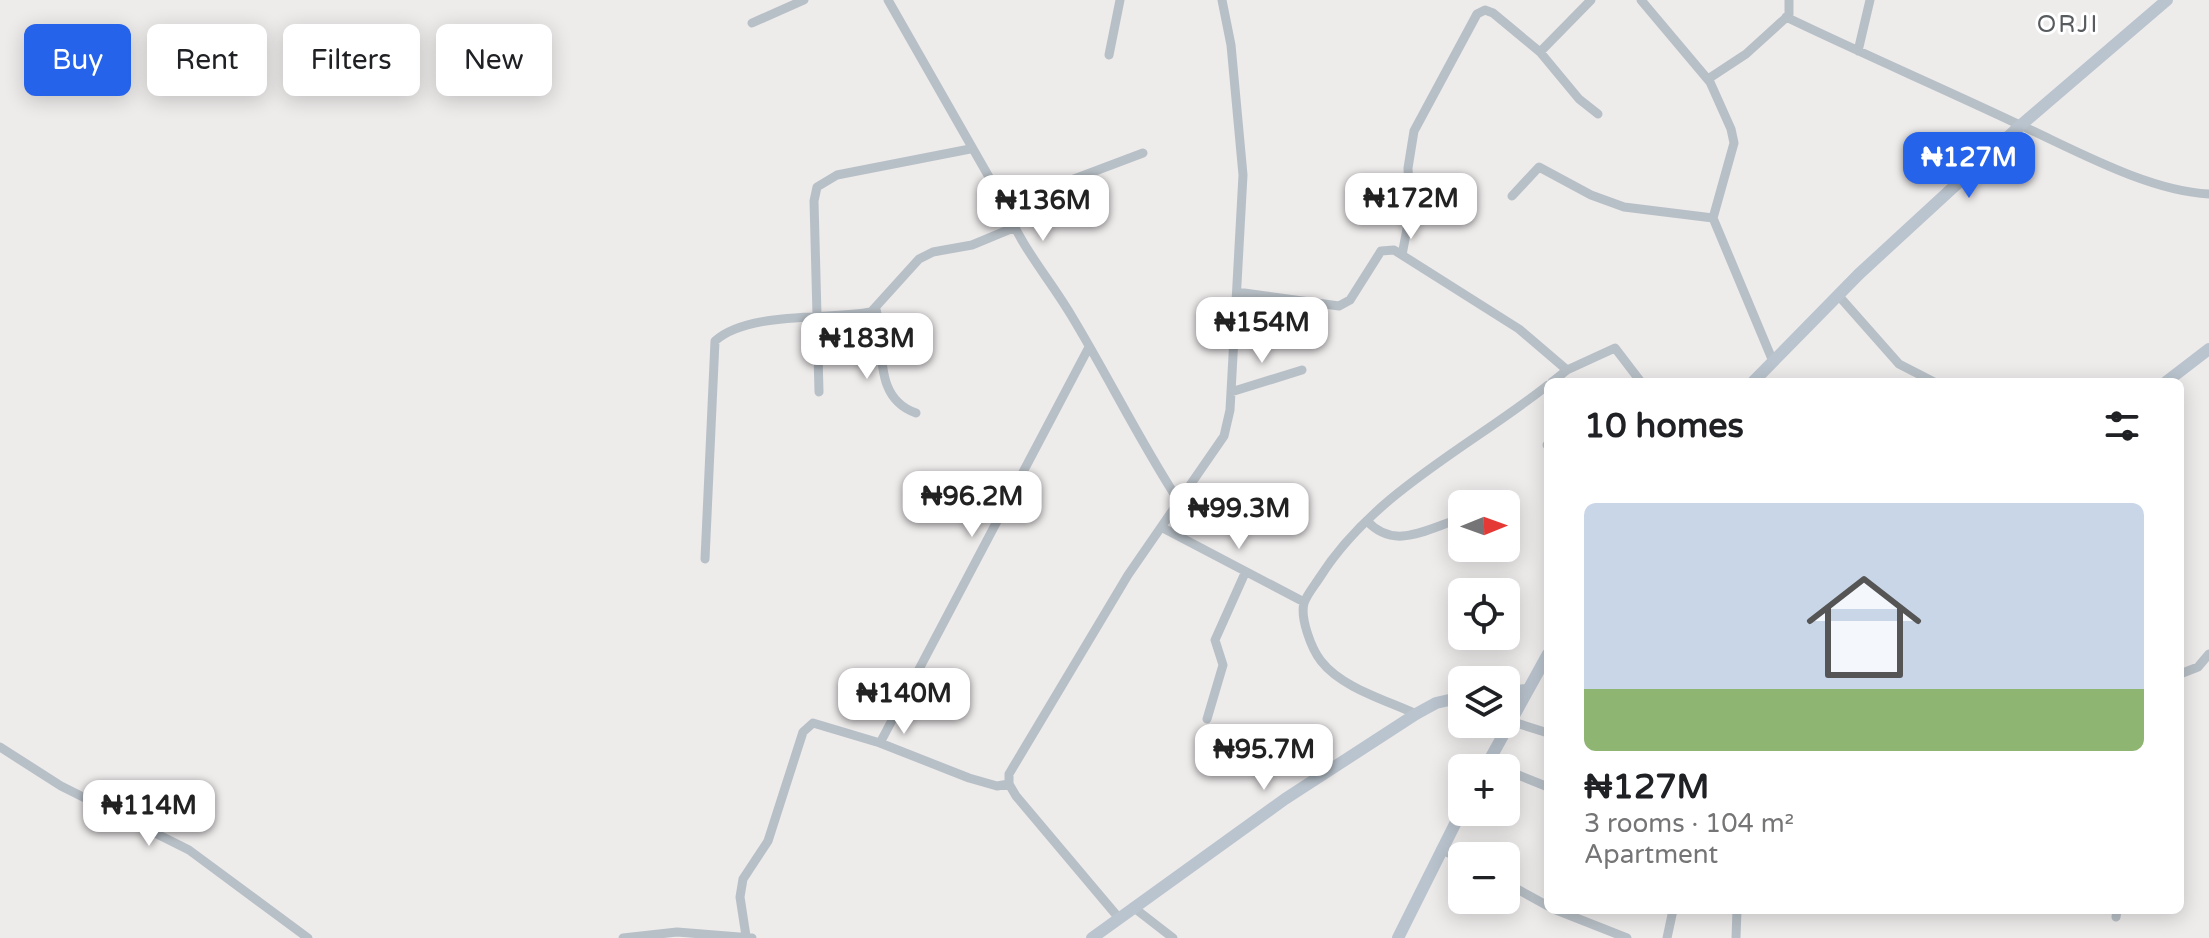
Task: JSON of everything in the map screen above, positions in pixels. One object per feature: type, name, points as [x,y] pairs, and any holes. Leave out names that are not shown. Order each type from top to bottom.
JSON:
[{"type":"main road","points":[[1756,378],[1838,295],[2021,125],[2167,0]]},
{"type":"main road","points":[[2171,378],[2209,349]]},
{"type":"main road","points":[[1520,703],[1544,666]]},
{"type":"main road","points":[[1520,691],[1527,690]]},
{"type":"main road","points":[[1092,938],[1285,799],[1416,714],[1448,700]]},
{"type":"main road","points":[[1398,938],[1453,826]]},
{"type":"street","points":[[752,23],[804,0]]},
{"type":"street","points":[[888,0],[970,149],[1005,205],[1013,228],[1089,347],[1140,442],[1178,500]]},
{"type":"street","points":[[1109,55],[1120,0]]},
{"type":"street","points":[[1118,917],[1009,784],[1009,774],[1128,575],[1224,436],[1231,392],[1243,175],[1231,45],[1222,0]]},
{"type":"street","points":[[1540,52],[1591,0]]},
{"type":"street","points":[[1641,0],[1708,79],[1731,129],[1734,143],[1713,218],[1772,359]]},
{"type":"street","points":[[1708,79],[1746,54],[1786,17],[1789,0]]},
{"type":"street","points":[[1858,51],[1870,0]]},
{"type":"street","points":[[1402,255],[1410,213],[1408,168],[1414,131],[1477,14],[1485,10],[1493,13],[1540,52],[1579,99],[1598,114]]},
{"type":"street","points":[[1786,17],[2148,180],[2191,193],[2209,194]]},
{"type":"street","points":[[819,392],[814,201],[817,187],[837,175],[970,149]]},
{"type":"street","points":[[1005,205],[1143,153]]},
{"type":"street","points":[[1512,196],[1533,169],[1545,167],[1591,195],[1624,207],[1713,218]]},
{"type":"street","points":[[705,559],[715,341],[769,321],[867,313],[876,309],[919,259],[933,252],[972,245],[1013,228]]},
{"type":"street","points":[[1237,292],[1339,306],[1350,300],[1381,251],[1387,249],[1402,255],[1519,329],[1567,370]]},
{"type":"street","points":[[1838,295],[1899,364],[1919,378]]},
{"type":"street","points":[[876,309],[887,391],[900,408],[916,413]]},
{"type":"street","points":[[880,743],[1089,347]]},
{"type":"street","points":[[1557,378],[1567,370],[1615,348],[1638,378]]},
{"type":"street","points":[[1231,392],[1302,370]]},
{"type":"street","points":[[1416,714],[1351,684],[1320,660],[1306,626],[1304,602],[1331,559],[1367,521],[1476,433],[1544,388]]},
{"type":"street","points":[[1367,521],[1383,536],[1397,538],[1448,522]]},
{"type":"street","points":[[1161,527],[1304,602]]},
{"type":"street","points":[[1207,719],[1223,665],[1215,640],[1245,573]]},
{"type":"street","points":[[2184,672],[2198,667],[2209,654]]},
{"type":"street","points":[[623,938],[677,932],[749,937],[740,897],[743,879],[768,841],[805,729],[813,723],[880,743],[969,778],[997,786],[1009,784]]},
{"type":"street","points":[[1520,724],[1544,732]]},
{"type":"street","points":[[0,747],[61,786],[189,850],[233,879],[308,938]]},
{"type":"street","points":[[1520,776],[1544,785]]},
{"type":"street","points":[[1441,849],[1448,853]]},
{"type":"street","points":[[1520,891],[1544,904]]},
{"type":"street","points":[[1133,907],[1173,938]]},
{"type":"street","points":[[1566,914],[1627,938]]},
{"type":"street","points":[[1667,938],[1672,914]]},
{"type":"street","points":[[1736,938],[1737,914]]},
{"type":"district","name":"ORJI","points":[[2068,24]]}]
